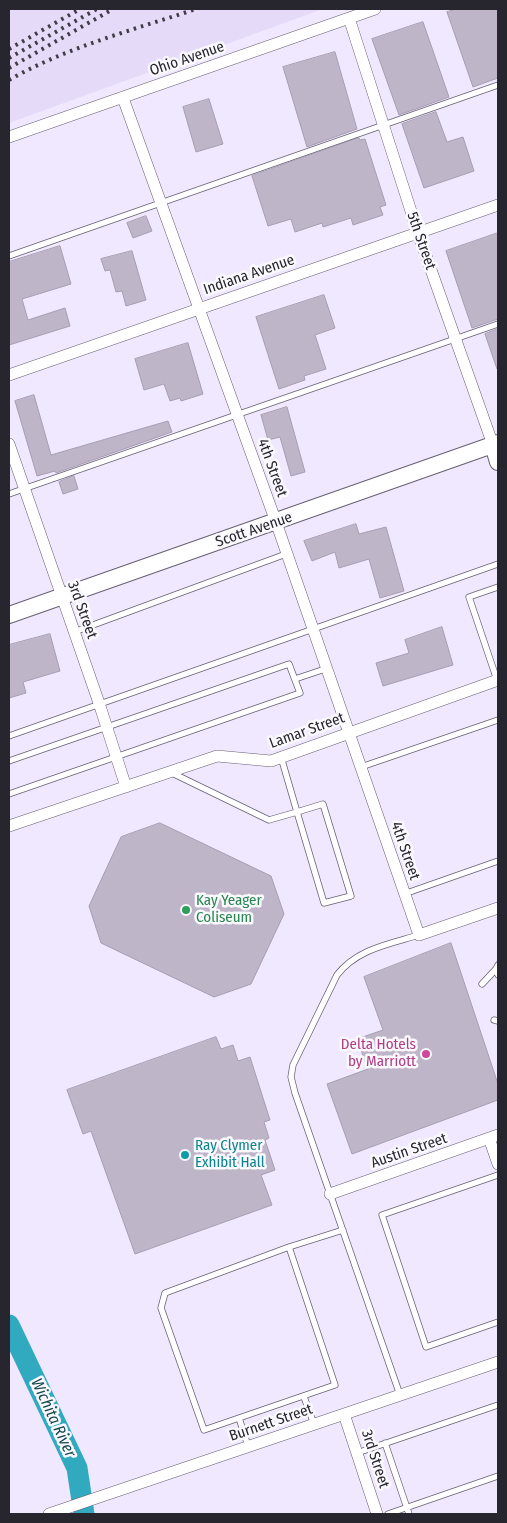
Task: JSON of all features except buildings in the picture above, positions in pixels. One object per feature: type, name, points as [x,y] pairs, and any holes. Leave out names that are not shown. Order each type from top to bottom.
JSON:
[{"type":"main road","name":"5th Street","points":[[495,444],[498,462]]},
{"type":"main road","name":"Scott Avenue","points":[[9,615],[495,444]]},
{"type":"street","name":"Ohio Avenue","points":[[9,137],[375,9]]},
{"type":"street","name":"5th Street","points":[[349,18],[418,234],[495,444]]},
{"type":"street","name":"4th Street","points":[[123,98],[276,522],[325,669],[419,935]]},
{"type":"street","name":"Indiana Avenue","points":[[9,375],[498,205]]},
{"type":"street","name":"3rd Street","points":[[9,444],[107,726],[126,787]]},
{"type":"street","name":"Lamar Street","points":[[9,826],[217,756],[262,762],[281,757],[497,680]]},
{"type":"street","points":[[419,935],[498,910]]},
{"type":"street","points":[[494,1137],[498,1164]]},
{"type":"street","name":"Austin Street","points":[[330,1194],[494,1137]]},
{"type":"street","name":"Burnett Street","points":[[51,1514],[498,1362]]},
{"type":"street","name":"3rd Street","points":[[344,1414],[377,1514]]},
{"type":"lane","points":[[9,256],[498,85]]},
{"type":"lane","points":[[9,494],[498,324]]},
{"type":"lane","points":[[74,632],[286,554]]},
{"type":"lane","points":[[9,736],[498,564]]},
{"type":"lane","points":[[497,680],[469,597],[498,587]]},
{"type":"lane","points":[[9,761],[289,664],[300,693],[9,794]]},
{"type":"lane","points":[[294,678],[325,669]]},
{"type":"lane","points":[[359,767],[498,720]]},
{"type":"lane","points":[[170,772],[269,820],[297,812],[323,804],[351,896],[324,903],[297,812],[281,757]]},
{"type":"lane","points":[[404,894],[498,862]]},
{"type":"lane","points":[[400,1395],[291,1077],[293,1065],[337,975],[346,964],[369,950],[419,935]]},
{"type":"lane","points":[[482,984],[498,969]]},
{"type":"lane","points":[[498,1175],[382,1216],[426,1346],[498,1322]]},
{"type":"lane","points":[[289,1247],[335,1385],[204,1430],[161,1308],[165,1293],[289,1247],[343,1230]]},
{"type":"lane","points":[[304,1396],[314,1424]]},
{"type":"lane","points":[[356,1452],[498,1405]]},
{"type":"lane","points":[[239,1418],[248,1446]]},
{"type":"lane","points":[[385,1443],[408,1511]]},
{"type":"lane","points":[[388,1514],[408,1511],[498,1476]]},
{"type":"shaded area","points":[[9,9],[323,9],[9,123]]},
{"type":"waterway","name":"Wichita River","points":[[9,1325],[77,1468],[84,1514]]},
{"type":"railway","points":[[9,49],[80,9]]},
{"type":"railway","points":[[9,58],[97,9]]},
{"type":"railway","points":[[9,68],[113,9]]},
{"type":"railway","points":[[9,80],[31,68],[77,49],[196,9]]},
{"type":"place","name":"Kay Yeager Coliseum","points":[[186,910]]},
{"type":"place","name":"Delta Hotels by Marriott","points":[[426,1054]]},
{"type":"place","name":"Ray Clymer Exhibit Hall","points":[[185,1155]]}]
